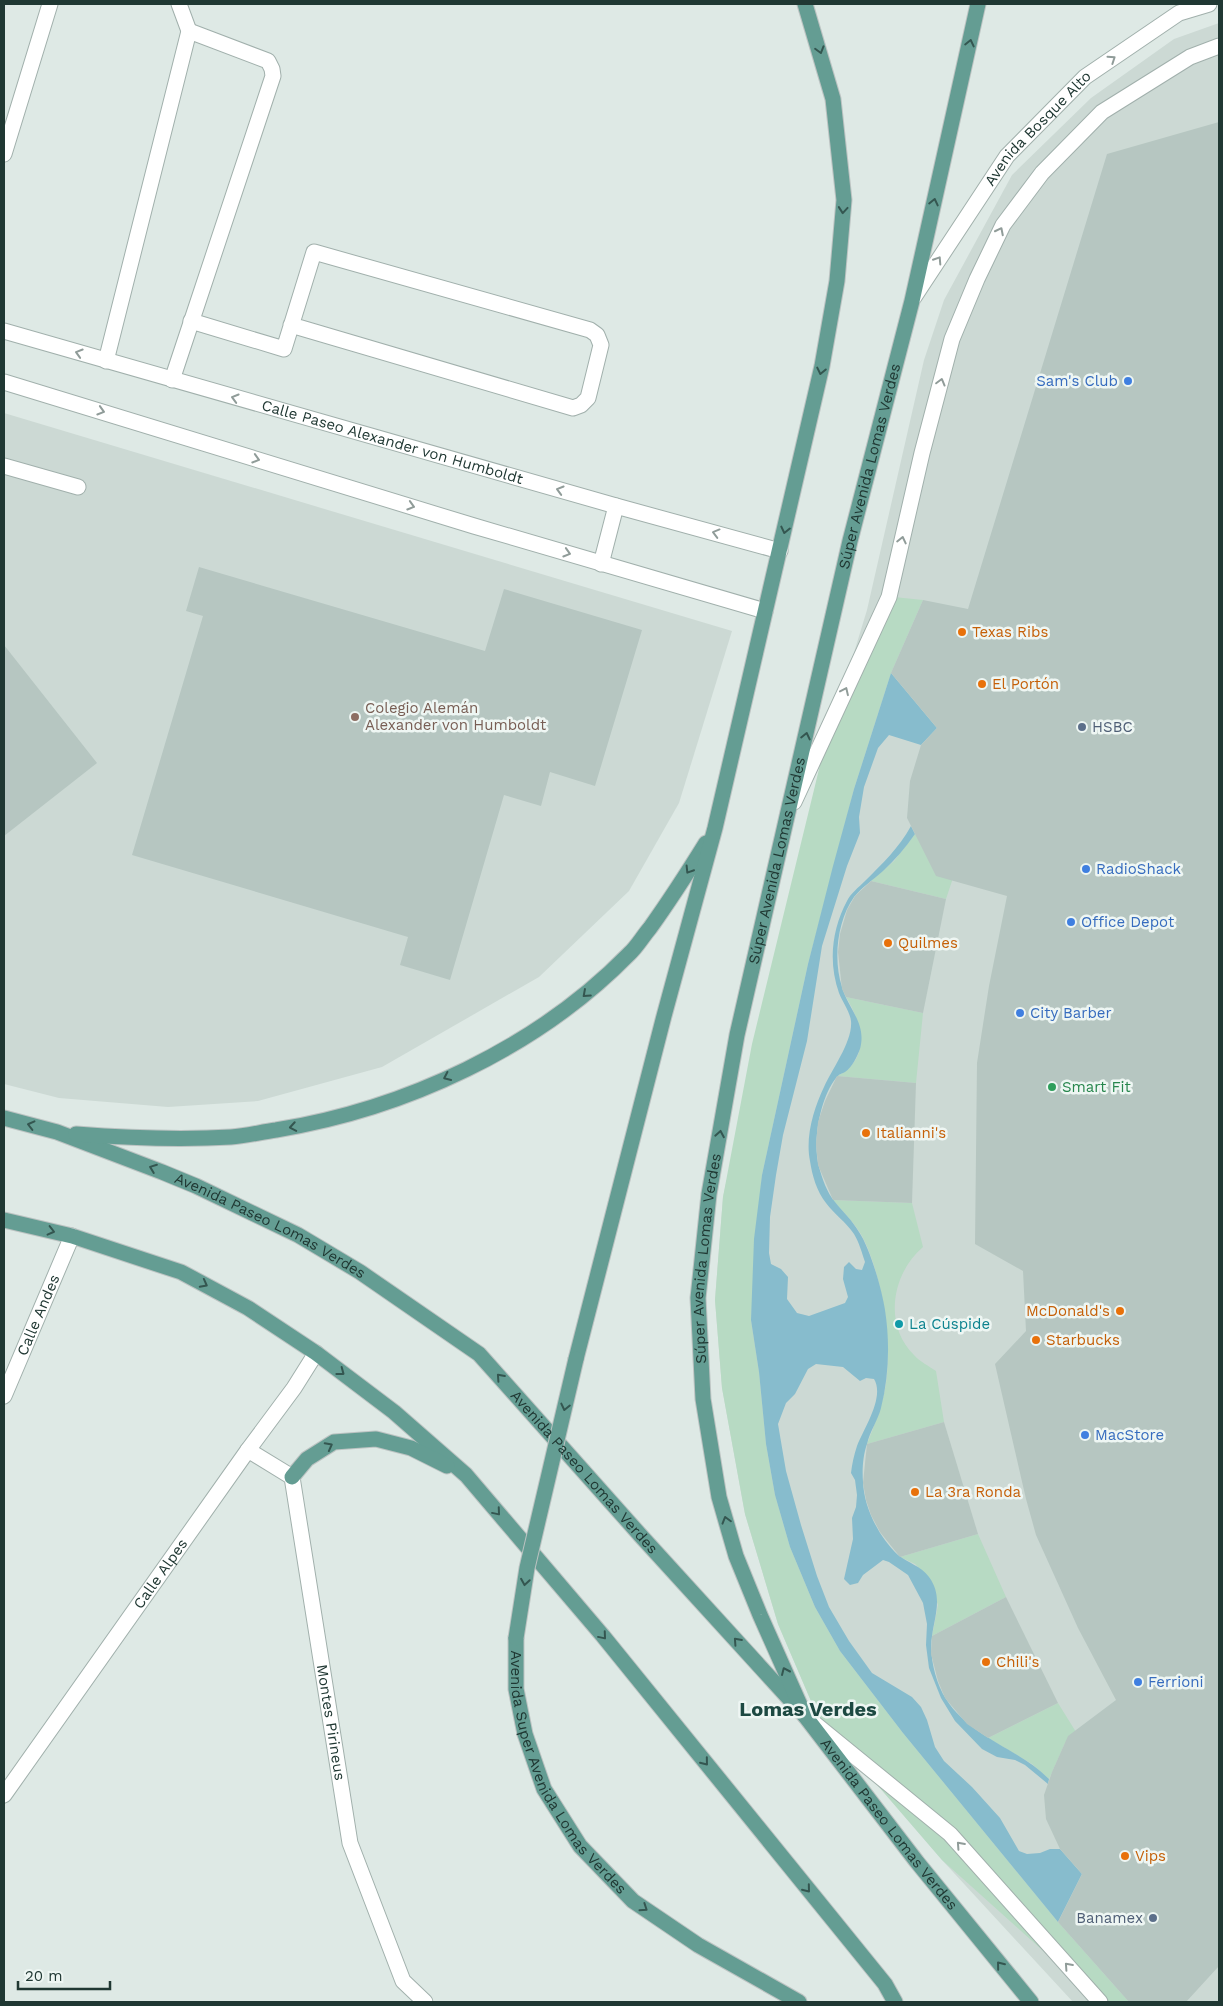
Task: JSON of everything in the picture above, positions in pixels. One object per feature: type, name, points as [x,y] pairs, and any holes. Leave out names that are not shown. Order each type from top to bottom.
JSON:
[{"type":"main road","points":[[57,1132],[166,1138],[233,1137],[297,1126],[362,1111],[421,1090],[506,1049],[580,1000],[630,953],[669,902],[715,828],[780,551],[825,347],[837,281],[844,200],[833,99],[805,4]]},
{"type":"main road","name":"Súper Avenida Lomas Verdes","points":[[805,1716],[760,1616],[736,1556],[719,1497],[703,1399],[698,1298],[709,1194],[737,1035],[850,541],[912,301],[978,4]]},
{"type":"main road","name":"Avenida Super Avenida Lomas Verdes","points":[[715,828],[661,1025],[576,1359],[527,1568],[516,1638],[516,1689],[525,1734],[544,1789],[580,1846],[633,1901],[698,1945],[799,2002]]},
{"type":"main road","name":"Avenida Paseo Lomas Verdes","points":[[4,1118],[57,1132],[196,1186],[298,1235],[360,1272],[479,1354],[648,1544],[805,1716],[917,1862],[1031,2002]]},
{"type":"main road","points":[[4,1220],[72,1236],[181,1272],[248,1308],[316,1352],[394,1412],[466,1475],[610,1644],[885,1984],[895,2002]]},
{"type":"main road","points":[[292,1477],[307,1459],[334,1442],[376,1439],[411,1448],[466,1475]]},
{"type":"street","points":[[4,154],[50,4]]},
{"type":"street","points":[[106,361],[189,31],[179,4]]},
{"type":"street","name":"Avenida Bosque Alto","points":[[912,301],[1006,156],[1085,78],[1178,13],[1209,4]]},
{"type":"street","points":[[172,380],[273,76],[268,61],[189,31]]},
{"type":"street","points":[[788,814],[889,597],[922,454],[952,339],[977,279],[1003,225],[1042,173],[1102,112],[1190,57],[1219,46]]},
{"type":"street","points":[[191,321],[284,349],[291,325],[314,252],[590,330],[598,336],[601,345],[588,398],[581,405],[573,408],[291,325]]},
{"type":"street","name":"Calle Paseo Alexander von Humboldt","points":[[4,330],[172,380],[780,551]]},
{"type":"street","points":[[4,382],[601,564],[765,611]]},
{"type":"street","points":[[4,466],[78,487]]},
{"type":"street","points":[[601,564],[616,506]]},
{"type":"street","name":"Calle Andes","points":[[4,1396],[72,1236]]},
{"type":"street","name":"Calle Alpes","points":[[4,1795],[294,1388],[316,1352]]},
{"type":"street","points":[[248,1450],[292,1477]]},
{"type":"street","name":"Montes Pirineus","points":[[292,1477],[350,1843],[403,1981],[425,2002]]},
{"type":"street","points":[[805,1716],[950,1834],[1100,2002]]},
{"type":"shaded area","points":[[1219,23],[1219,2002],[1073,2002],[942,1860],[817,1715],[778,1624],[745,1514],[722,1388],[715,1300],[723,1197],[822,757],[867,610],[924,360],[944,300],[1012,175],[1091,98],[1174,39]]},
{"type":"shaded area","name":"Colegio Alemán Alexander von Humboldt","points":[[4,413],[732,631],[679,803],[629,891],[539,977],[382,1067],[258,1101],[168,1107],[59,1098],[4,1084]]},
{"type":"green space","points":[[894,597],[923,600],[891,673],[854,789],[808,964],[762,1175],[751,1320],[759,1372],[766,1444],[775,1495],[790,1547],[815,1607],[840,1651],[903,1733],[1058,1922],[1129,2002],[1100,2002],[942,1860],[817,1715],[778,1624],[745,1514],[722,1388],[715,1300],[723,1197],[752,1044],[822,757]]},
{"type":"green space","points":[[915,834],[953,878],[946,899],[871,881],[894,861]]},
{"type":"green space","points":[[846,997],[923,1013],[916,1083],[837,1076],[848,1069],[855,1060],[861,1041],[857,1019]]},
{"type":"green space","points":[[833,1200],[912,1203],[923,1247],[912,1258],[898,1285],[895,1314],[898,1329],[904,1343],[916,1357],[936,1371],[944,1422],[867,1444],[885,1389],[888,1353],[887,1332],[881,1291],[869,1252],[859,1231]]},
{"type":"green space","points":[[978,1534],[1006,1597],[932,1636],[938,1605],[928,1577],[915,1564],[900,1557]]},
{"type":"green space","points":[[1058,1703],[1076,1732],[1065,1743],[1049,1779],[1032,1764],[988,1738]]},
{"type":"water","points":[[891,673],[937,728],[921,745],[889,735],[878,748],[864,787],[859,817],[860,833],[847,866],[822,946],[807,1041],[783,1135],[770,1217],[769,1253],[771,1264],[781,1269],[788,1277],[787,1299],[797,1313],[809,1316],[845,1303],[848,1297],[843,1279],[844,1267],[849,1262],[856,1269],[862,1270],[865,1262],[854,1234],[829,1207],[818,1189],[810,1161],[809,1142],[814,1113],[820,1095],[841,1055],[851,1029],[848,1010],[839,993],[834,969],[833,946],[838,923],[850,896],[890,855],[911,826],[915,834],[892,863],[854,897],[840,929],[837,953],[839,976],[845,995],[859,1024],[861,1031],[860,1049],[852,1065],[837,1077],[830,1087],[822,1108],[816,1145],[819,1167],[827,1190],[856,1228],[867,1248],[881,1292],[887,1322],[888,1359],[886,1384],[880,1412],[865,1453],[863,1463],[864,1492],[874,1522],[885,1540],[898,1555],[926,1573],[936,1591],[937,1606],[931,1643],[932,1660],[936,1677],[946,1699],[968,1724],[1037,1768],[1049,1779],[1048,1784],[1025,1765],[1015,1760],[997,1757],[982,1749],[955,1721],[941,1698],[929,1668],[926,1645],[927,1624],[923,1603],[908,1575],[883,1560],[863,1575],[858,1583],[850,1585],[844,1579],[853,1539],[852,1518],[856,1507],[857,1495],[855,1480],[851,1470],[857,1446],[875,1403],[877,1386],[874,1379],[866,1378],[860,1381],[843,1367],[816,1364],[808,1369],[795,1394],[786,1403],[778,1424],[786,1471],[801,1525],[829,1607],[849,1641],[872,1673],[912,1697],[921,1707],[935,1747],[944,1761],[972,1787],[1000,1818],[1019,1851],[1027,1854],[1060,1849],[1082,1874],[1058,1922],[903,1733],[840,1651],[815,1607],[790,1547],[775,1495],[766,1444],[759,1372],[751,1320],[754,1239],[762,1175],[808,964],[833,866],[854,789]]},
{"type":"building","points":[[1219,122],[1219,1966],[1186,2002],[1129,2002],[1058,1922],[1082,1874],[1060,1849],[1046,1819],[1044,1795],[1068,1736],[1116,1700],[1078,1628],[1036,1535],[995,1364],[1026,1331],[1023,1271],[975,1244],[977,1063],[989,986],[1007,896],[936,876],[907,818],[910,781],[921,745],[937,728],[891,673],[923,600],[968,609],[1107,154]]},
{"type":"building","points":[[199,567],[485,651],[504,589],[642,630],[595,786],[550,772],[541,806],[504,795],[450,980],[400,965],[408,937],[132,855],[203,616],[186,611]]},
{"type":"building","points":[[4,645],[97,763],[4,836]]},
{"type":"building","name":"Quilmes","points":[[871,881],[946,899],[923,1013],[846,997],[842,989],[838,952],[840,934],[847,910],[855,896]]},
{"type":"building","name":"Italianni's","points":[[837,1076],[916,1083],[912,1203],[833,1200],[818,1165],[816,1144],[818,1122],[825,1101]]},
{"type":"building","name":"La 3ra Ronda","points":[[944,1422],[978,1534],[900,1557],[880,1532],[866,1500],[863,1483],[867,1444]]},
{"type":"building","name":"Chili's","points":[[1006,1597],[1058,1703],[988,1738],[967,1724],[945,1698],[938,1681],[931,1654],[932,1636]]},
{"type":"place","name":"Sam's Club","points":[[1128,381]]},
{"type":"place","name":"Texas Ribs","points":[[962,632]]},
{"type":"place","name":"El Portón","points":[[982,684]]},
{"type":"place","name":"Colegio Alemán Alexander von Humboldt","points":[[355,717]]},
{"type":"place","name":"HSBC","points":[[1082,727]]},
{"type":"place","name":"RadioShack","points":[[1086,869]]},
{"type":"place","name":"Office Depot","points":[[1071,922]]},
{"type":"place","name":"Quilmes","points":[[888,943]]},
{"type":"place","name":"City Barber","points":[[1020,1013]]},
{"type":"place","name":"Smart Fit","points":[[1052,1087]]},
{"type":"place","name":"Italianni's","points":[[866,1133]]},
{"type":"place","name":"McDonald's","points":[[1120,1311]]},
{"type":"place","name":"La Cúspide","points":[[899,1324]]},
{"type":"place","name":"Starbucks","points":[[1036,1340]]},
{"type":"place","name":"MacStore","points":[[1085,1435]]},
{"type":"place","name":"La 3ra Ronda","points":[[915,1492]]},
{"type":"place","name":"Chili's","points":[[986,1662]]},
{"type":"place","name":"Ferrioni","points":[[1138,1682]]},
{"type":"place","name":"Vips","points":[[1125,1856]]},
{"type":"place","name":"Banamex","points":[[1153,1918]]},
{"type":"district","name":"Lomas Verdes","points":[[808,1709]]}]
